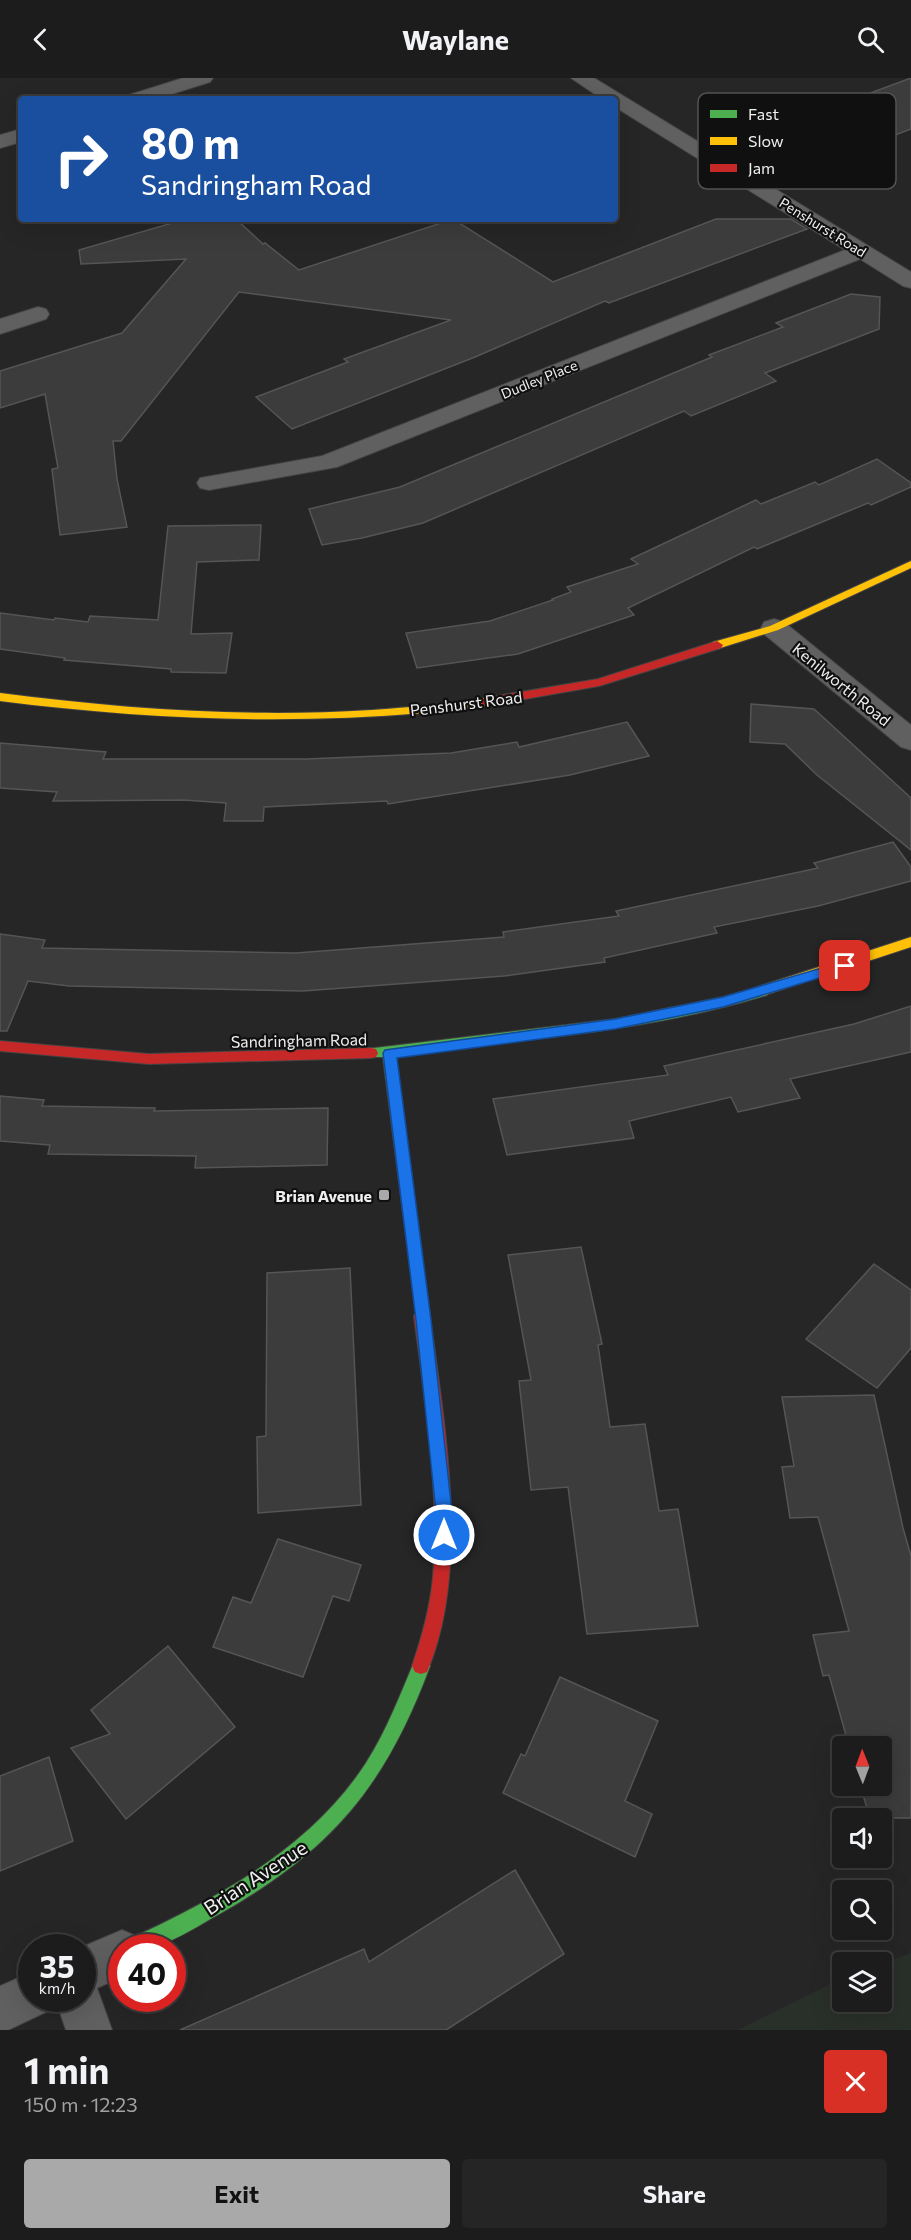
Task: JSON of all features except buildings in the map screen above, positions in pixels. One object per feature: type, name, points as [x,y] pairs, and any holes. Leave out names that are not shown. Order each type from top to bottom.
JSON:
[{"type":"street","points":[[146,96],[203,78]]},
{"type":"street","name":"Penshurst Road","points":[[582,78],[611,96]]},
{"type":"street","name":"Penshurst Road","points":[[618,100],[698,150]]},
{"type":"street","points":[[618,117],[635,111]]},
{"type":"street","points":[[0,142],[18,136]]},
{"type":"street","name":"Penshurst Road","points":[[761,189],[911,281]]},
{"type":"street","name":"Dudley Place","points":[[209,483],[328,462],[862,251]]},
{"type":"street","points":[[0,327],[38,314]]},
{"type":"street","name":"Penshurst Road","points":[[0,697],[97,710],[196,717],[332,717],[447,707],[599,682],[774,628],[911,564]]},
{"type":"street","name":"Kenilworth Road","points":[[774,628],[911,740]]},
{"type":"street","name":"Sandringham Road","points":[[0,1046],[149,1059],[389,1053],[615,1024],[723,1002],[822,973],[911,942]]},
{"type":"street","name":"Brian Avenue","points":[[163,1934],[244,1888],[312,1841],[362,1785],[401,1720],[428,1648],[442,1582],[444,1512],[423,1320],[389,1053]]},
{"type":"street","points":[[0,2010],[18,2002]]},
{"type":"street","points":[[83,2012],[89,2030]]},
{"type":"shaded area","points":[[911,1953],[911,2030],[738,2030],[832,1983],[832,2012],[892,2012],[892,1960]]},
{"type":"traffic: fast","points":[[371,1053],[615,1024],[723,1002],[762,991]]},
{"type":"traffic: fast","points":[[389,1053],[422,1316]]},
{"type":"traffic: fast","points":[[163,1934],[228,1899],[259,1879],[316,1835],[341,1810],[362,1784],[380,1756],[396,1727],[421,1666]]},
{"type":"traffic: slow","points":[[717,645],[774,628],[911,564]]},
{"type":"traffic: slow","points":[[0,697],[147,713],[246,717],[394,712],[485,702]]},
{"type":"traffic: slow","points":[[762,991],[911,942]]},
{"type":"traffic: jam","points":[[485,702],[599,682],[717,645]]},
{"type":"traffic: jam","points":[[0,1046],[149,1059],[371,1053]]},
{"type":"traffic: jam","points":[[421,1666],[437,1607],[443,1549],[441,1491],[422,1316]]},
{"type":"place","name":"Brian Avenue","points":[[384,1195]]},
{"type":"route","points":[[444,1535],[444,1512],[423,1320],[389,1053],[615,1024],[723,1002],[845,966]]}]
